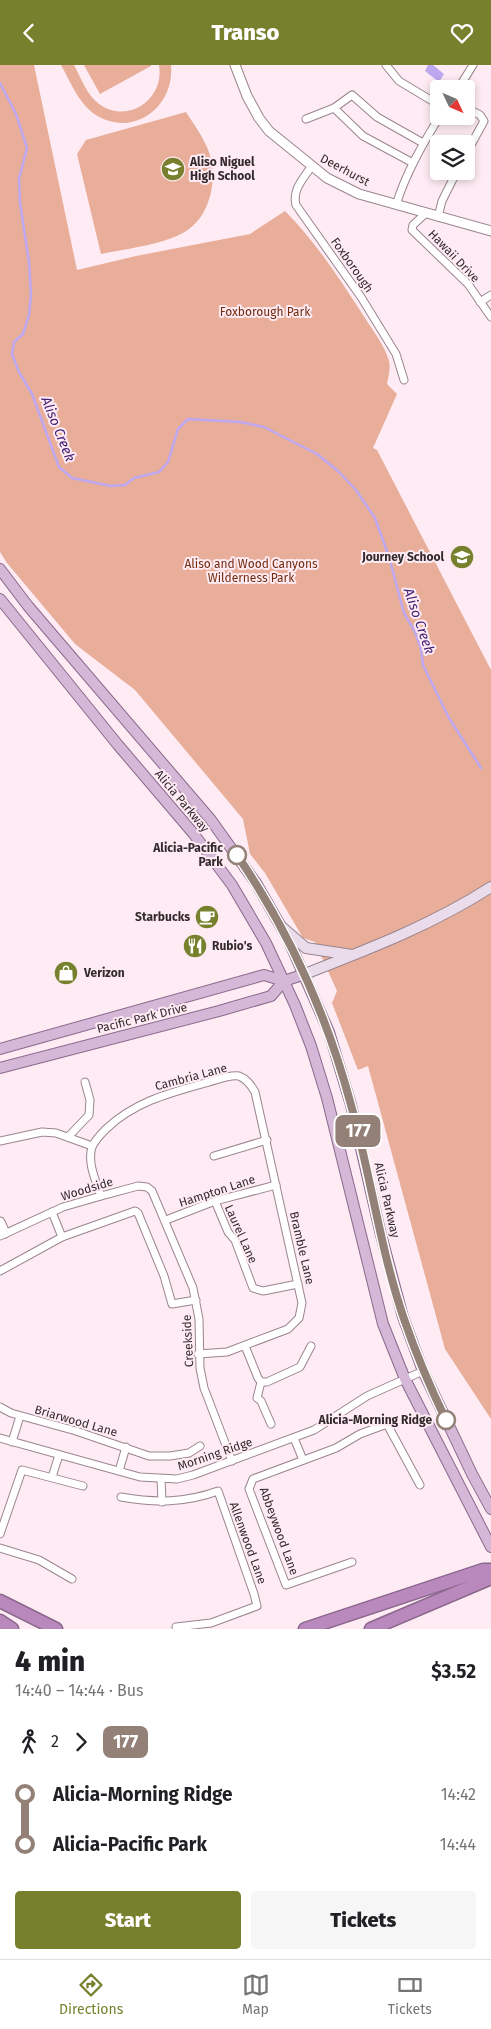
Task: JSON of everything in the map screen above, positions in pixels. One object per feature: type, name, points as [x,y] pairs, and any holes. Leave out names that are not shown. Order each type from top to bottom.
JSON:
[{"type":"highway","points":[[305,1629],[483,1570],[491,1570]]},
{"type":"highway","points":[[371,1629],[491,1579]]},
{"type":"highway","points":[[0,1601],[56,1629]]},
{"type":"highway","points":[[318,1629],[359,1612]]},
{"type":"highway","points":[[0,1621],[12,1629]]},
{"type":"main road","name":"Alicia Parkway","points":[[0,569],[28,606],[211,820],[242,862],[283,928],[305,974],[329,1032],[351,1105],[380,1231],[403,1317],[423,1371],[472,1474],[491,1509]]},
{"type":"main road","name":"Alicia Parkway","points":[[0,599],[118,745],[193,833],[215,861],[253,919],[284,981],[311,1046],[327,1097],[384,1324],[405,1379],[490,1545]]},
{"type":"main road","name":"Pacific Park Drive","points":[[0,1068],[271,996],[284,981],[355,956],[425,924],[470,901],[491,887]]},
{"type":"main road","points":[[283,928],[306,948],[355,956]]},
{"type":"main road","name":"Pacific Park Drive","points":[[0,1049],[264,975],[284,981]]},
{"type":"street","name":"Deerhurst","points":[[235,65],[247,96],[259,118],[269,131],[311,167],[327,178],[360,194],[491,231]]},
{"type":"street","points":[[386,65],[390,72],[400,81],[430,99]]},
{"type":"street","points":[[464,80],[473,65]]},
{"type":"street","points":[[306,119],[334,109],[352,95],[377,117],[423,143]]},
{"type":"street","points":[[334,109],[363,136],[413,163]]},
{"type":"street","points":[[475,112],[480,115],[484,121],[475,138]]},
{"type":"street","points":[[396,205],[403,182],[434,125]]},
{"type":"street","name":"Foxborough","points":[[311,167],[296,189],[294,197],[296,205],[361,297],[396,355],[404,380]]},
{"type":"street","points":[[438,217],[442,201],[452,180]]},
{"type":"street","name":"Hawaii Drive","points":[[426,213],[413,225],[412,230],[468,284],[491,317]]},
{"type":"street","points":[[480,302],[491,295]]},
{"type":"street","name":"Cambria Lane","points":[[92,1146],[110,1125],[146,1101],[232,1076],[244,1079]]},
{"type":"street","name":"Bramble Lane","points":[[198,1353],[227,1352],[288,1329],[299,1318],[302,1303],[255,1092],[244,1079]]},
{"type":"street","points":[[68,1137],[89,1115],[90,1100],[85,1081]]},
{"type":"street","points":[[0,1141],[42,1132],[68,1137],[92,1146],[91,1164],[100,1196]]},
{"type":"street","points":[[214,1155],[266,1141]]},
{"type":"street","name":"Hampton Lane","points":[[166,1220],[215,1201],[276,1185]]},
{"type":"street","name":"Woodside","points":[[2,1234],[52,1212],[138,1186],[147,1187],[157,1197],[166,1220]]},
{"type":"street","name":"Laurel Lane","points":[[215,1201],[228,1232],[235,1240],[253,1288],[263,1291],[298,1284]]},
{"type":"street","points":[[0,1271],[62,1237],[135,1211],[138,1213],[164,1277],[172,1304],[196,1300]]},
{"type":"street","points":[[52,1212],[62,1237]]},
{"type":"street","name":"Creekside","points":[[166,1220],[194,1288],[199,1319],[198,1353],[204,1389],[232,1461]]},
{"type":"street","points":[[0,1222],[2,1234]]},
{"type":"street","points":[[245,1346],[261,1382],[257,1398],[261,1401],[271,1424]]},
{"type":"street","points":[[261,1382],[267,1382],[295,1371],[300,1367],[311,1346]]},
{"type":"street","name":"Morning Ridge","points":[[0,1438],[140,1477],[177,1479],[232,1461],[320,1426],[368,1396],[423,1371]]},
{"type":"street","name":"Briarwood Lane","points":[[0,1407],[20,1416],[126,1447],[149,1456],[170,1456],[189,1453],[200,1446]]},
{"type":"street","name":"Briarwood Lane","points":[[12,1442],[20,1416]]},
{"type":"street","name":"Abbeywood Lane","points":[[352,1562],[286,1585],[249,1489],[253,1479],[336,1448],[367,1431],[387,1424],[420,1485]]},
{"type":"street","points":[[294,1437],[302,1460]]},
{"type":"street","name":"Briarwood Lane","points":[[119,1471],[126,1447]]},
{"type":"street","points":[[52,1477],[59,1455]]},
{"type":"street","points":[[0,1534],[22,1470],[83,1486]]},
{"type":"street","points":[[161,1479],[162,1502]]},
{"type":"street","name":"Allenwood Lane","points":[[121,1497],[162,1502],[199,1498],[218,1491],[257,1606],[211,1623],[176,1627]]},
{"type":"street","points":[[0,1548],[39,1560],[72,1579]]},
{"type":"green space","name":"Aliso and Wood Canyons Wilderness Park","points":[[0,65],[34,65],[77,270],[136,256],[250,234],[285,211],[328,262],[387,355],[390,367],[387,384],[397,394],[373,448],[377,450],[491,670],[491,1419],[445,1349],[368,1066],[358,1070],[332,1003],[337,991],[315,942],[303,938],[265,873],[250,854],[243,819],[135,690],[75,644],[7,563],[0,552]]},
{"type":"green space","points":[[61,65],[74,65],[91,96],[99,104],[110,110],[121,112],[132,110],[150,98],[156,88],[159,77],[159,65],[171,65],[170,81],[166,94],[158,106],[148,115],[135,121],[122,123],[107,120],[93,113],[75,91]]},
{"type":"green space","points":[[84,65],[151,65],[151,66],[100,94]]},
{"type":"green space","points":[[186,112],[210,155],[213,179],[204,212],[189,229],[170,239],[101,254],[77,154],[86,140]]},
{"type":"shaded area","points":[[428,65],[433,65],[444,74],[440,80],[436,80],[425,71]]},
{"type":"waterway","name":"Aliso Creek","points":[[0,83],[16,114],[27,148],[19,179],[31,295],[29,315],[23,334],[14,342],[12,354],[19,372],[32,394],[59,467],[72,478],[111,486],[125,485],[134,478],[159,472],[168,462],[178,429],[188,419],[240,422],[264,427],[317,454],[338,471],[356,490],[375,518],[389,557],[404,613],[415,632],[421,649],[423,665],[449,718],[481,768]]},
{"type":"bus line","name":"177","points":[[237,855],[256,883],[288,939],[329,1032],[351,1105],[380,1231],[403,1317],[423,1371],[446,1420]]},
{"type":"place","name":"Aliso Niguel High School","points":[[173,169]]},
{"type":"place","name":"Journey School","points":[[462,557]]},
{"type":"place","name":"Alicia-Pacific Park","points":[[237,855]]},
{"type":"place","name":"Starbucks","points":[[207,917]]},
{"type":"place","name":"Rubio's","points":[[195,946]]},
{"type":"place","name":"Verizon","points":[[66,973]]},
{"type":"place","name":"Alicia-Morning Ridge","points":[[446,1420]]},
{"type":"park label","name":"Foxborough Park","points":[[265,312]]}]
